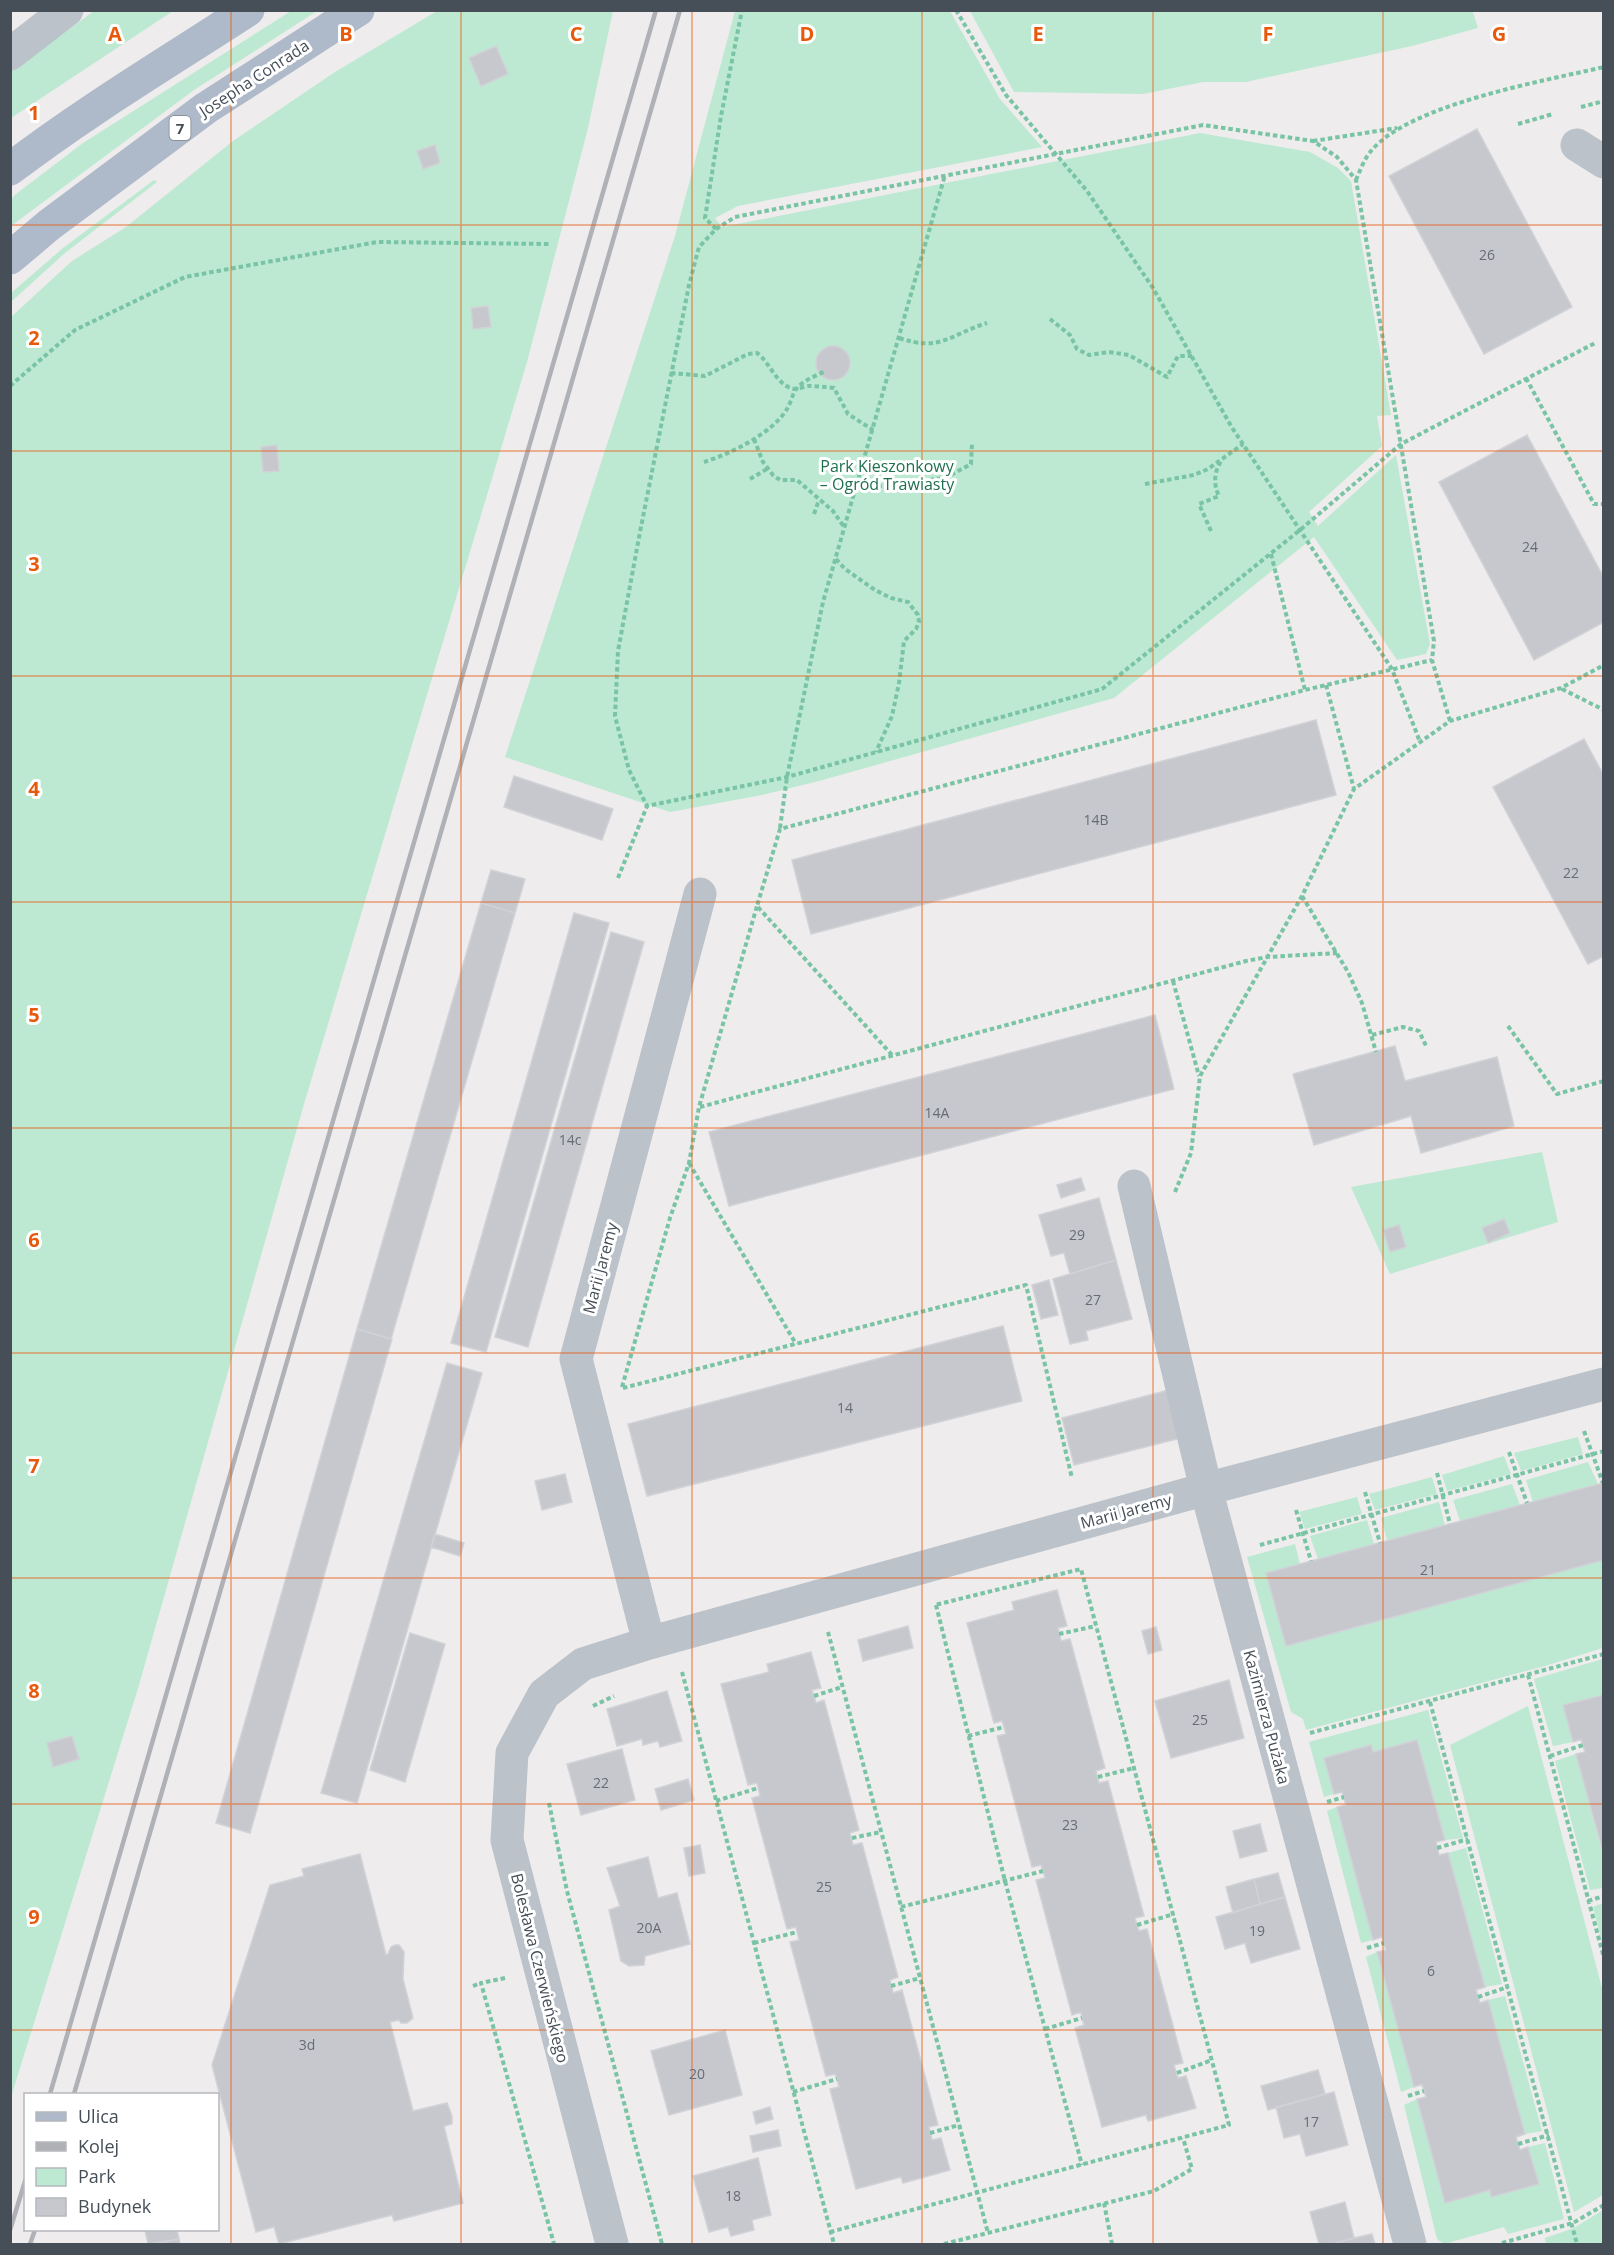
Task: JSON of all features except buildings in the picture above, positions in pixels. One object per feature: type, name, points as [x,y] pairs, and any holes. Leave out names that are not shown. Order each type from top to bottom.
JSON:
[{"type":"main road","points":[[10,169],[113,97],[248,10]]},
{"type":"main road","name":"Josepha Conrada","points":[[10,258],[50,225],[206,108],[358,10]]},
{"type":"street","points":[[10,54],[32,21],[67,10]]},
{"type":"street","name":"Marii Jaremy","points":[[650,1643],[576,1359],[700,894]]},
{"type":"street","name":"Kazimierza Pużaka","points":[[1134,1186],[1206,1489],[1410,2244]]},
{"type":"street","name":"Marii Jaremy","points":[[544,1694],[583,1664],[650,1643],[1206,1489],[1604,1384]]},
{"type":"street","name":"Bolesława Czerwieńskiego","points":[[544,1694],[512,1753],[507,1840],[612,2244]]},
{"type":"path","points":[[716,229],[705,218],[721,116],[742,10]]},
{"type":"path","points":[[956,10],[1006,95],[1087,191],[1153,288],[1243,444],[1392,669],[1420,742]]},
{"type":"path","points":[[618,878],[647,806],[629,770],[615,716],[618,651],[689,285],[699,247],[716,229],[735,217],[762,210],[1203,125],[1313,141],[1398,128],[1456,104],[1604,67]]},
{"type":"path","points":[[1356,180],[1370,152],[1398,128]]},
{"type":"path","points":[[1313,141],[1337,157],[1356,180],[1434,641],[1432,660],[1450,721]]},
{"type":"path","points":[[945,175],[823,602],[787,777],[780,829],[699,1107],[689,1163],[670,1218],[622,1388],[1026,1285],[1072,1478]]},
{"type":"path","points":[[10,386],[75,330],[185,277],[377,242],[550,244]]},
{"type":"path","points":[[1050,319],[1070,335],[1077,349],[1089,355],[1109,352],[1129,355],[1167,378],[1178,356],[1192,356]]},
{"type":"path","points":[[898,338],[916,344],[937,344],[987,323]]},
{"type":"path","points":[[647,806],[787,777],[1102,689],[1271,554],[1401,444],[1597,342]]},
{"type":"path","points":[[671,373],[705,376],[748,354],[757,353],[765,358],[782,381],[795,389],[809,386],[834,388],[848,414],[873,430]]},
{"type":"path","points":[[704,462],[722,456],[754,439],[777,422],[787,410],[795,389],[825,370]]},
{"type":"path","points":[[1526,378],[1594,504],[1604,504]]},
{"type":"path","points":[[754,439],[767,469],[780,480],[797,480],[832,511],[844,527]]},
{"type":"path","points":[[855,489],[945,478],[971,464],[972,443]]},
{"type":"path","points":[[1145,483],[1194,475],[1208,469],[1243,444]]},
{"type":"path","points":[[1211,531],[1199,504],[1219,496],[1215,488],[1216,471],[1224,457]]},
{"type":"path","points":[[750,479],[767,469]]},
{"type":"path","points":[[814,514],[819,500]]},
{"type":"path","points":[[1271,554],[1305,690]]},
{"type":"path","points":[[835,559],[875,590],[891,598],[908,602],[918,615],[919,622],[916,629],[904,641],[892,716],[876,752]]},
{"type":"path","points":[[780,829],[1305,690],[1432,660]]},
{"type":"path","points":[[1200,1076],[1302,896],[1354,789],[1450,721],[1562,688],[1604,665]]},
{"type":"path","points":[[1326,685],[1354,789]]},
{"type":"path","points":[[1562,688],[1604,710]]},
{"type":"path","points":[[1302,896],[1337,953],[1362,1003],[1376,1052]]},
{"type":"path","points":[[757,906],[892,1055]]},
{"type":"path","points":[[699,1107],[1267,957],[1337,953]]},
{"type":"path","points":[[1171,1202],[1191,1153],[1200,1076],[1173,981]]},
{"type":"path","points":[[1508,1026],[1557,1094],[1602,1082]]},
{"type":"path","points":[[1372,1035],[1403,1027],[1419,1031],[1427,1048]]},
{"type":"path","points":[[689,1163],[796,1344]]},
{"type":"path","points":[[1584,1431],[1603,1483]]},
{"type":"path","points":[[1252,1548],[1604,1451]]},
{"type":"path","points":[[1509,1452],[1527,1503]]},
{"type":"path","points":[[1437,1473],[1450,1524]]},
{"type":"path","points":[[1365,1492],[1380,1543]]},
{"type":"path","points":[[1296,1510],[1311,1561]]},
{"type":"path","points":[[830,2232],[1229,2125],[1081,1569],[925,1608]]},
{"type":"path","points":[[936,1605],[1005,1881],[1082,2165]]},
{"type":"path","points":[[1059,1634],[1096,1626]]},
{"type":"path","points":[[817,1635],[839,1630]]},
{"type":"path","points":[[828,1632],[988,2233]]},
{"type":"path","points":[[1275,1743],[1604,1654]]},
{"type":"path","points":[[672,1673],[682,1670],[834,2244]]},
{"type":"path","points":[[1528,1675],[1604,1958]]},
{"type":"path","points":[[814,1696],[842,1687]]},
{"type":"path","points":[[584,1710],[615,1695]]},
{"type":"path","points":[[1430,1702],[1577,2244]]},
{"type":"path","points":[[968,1736],[1004,1727]]},
{"type":"path","points":[[1550,1756],[1583,1745]]},
{"type":"path","points":[[1098,1777],[1134,1768]]},
{"type":"path","points":[[716,1801],[758,1788]]},
{"type":"path","points":[[547,1795],[567,1891],[662,2244]]},
{"type":"path","points":[[1322,1804],[1344,1797]]},
{"type":"path","points":[[852,1838],[881,1832]]},
{"type":"path","points":[[1437,1848],[1468,1839]]},
{"type":"path","points":[[901,1907],[1043,1871]]},
{"type":"path","points":[[1588,1901],[1604,1896]]},
{"type":"path","points":[[1137,1925],[1174,1914]]},
{"type":"path","points":[[754,1943],[797,1932]]},
{"type":"path","points":[[1360,1950],[1384,1943]]},
{"type":"path","points":[[473,1986],[540,1969]]},
{"type":"path","points":[[891,1986],[920,1978]]},
{"type":"path","points":[[481,1983],[554,2244]]},
{"type":"path","points":[[1478,1997],[1508,1987]]},
{"type":"path","points":[[1045,2029],[1082,2018]]},
{"type":"path","points":[[1176,2073],[1212,2060]]},
{"type":"path","points":[[793,2092],[837,2079]]},
{"type":"path","points":[[1398,2098],[1424,2091]]},
{"type":"path","points":[[930,2133],[959,2125]]},
{"type":"path","points":[[1518,2144],[1549,2135]]},
{"type":"path","points":[[944,2244],[1154,2191],[1192,2169],[1183,2138]]},
{"type":"path","points":[[1104,2203],[1112,2244]]},
{"type":"path","points":[[1502,2243],[1573,2223],[1604,2205]]},
{"type":"green space","points":[[1472,10],[1478,28],[1412,46],[1246,82],[1203,82],[1143,94],[1014,92],[970,11]]},
{"type":"green space","points":[[94,11],[173,11],[11,118],[10,72]]},
{"type":"green space","points":[[291,11],[317,11],[194,90],[11,226],[11,199],[16,194],[83,143]]},
{"type":"green space","points":[[437,11],[613,11],[588,128],[527,362],[304,1104],[139,1685],[11,2097],[11,317],[72,261],[126,227],[233,141],[335,72]]},
{"type":"green space","name":"Park Kieszonkowy – Ogród Trawiasty","points":[[735,11],[950,11],[1000,99],[1042,147],[738,206],[715,218],[722,227],[1200,133],[1310,152],[1338,168],[1351,181],[1391,415],[1377,416],[1382,446],[1309,512],[1318,526],[1396,455],[1430,644],[1426,654],[1397,660],[1314,537],[1114,698],[819,781],[762,795],[670,812],[505,757],[675,236]]},
{"type":"green space","points":[[154,180],[157,182],[65,253],[11,302],[11,293],[63,248]]},
{"type":"green space","points":[[1542,1152],[1558,1222],[1390,1274],[1351,1187]]},
{"type":"green space","points":[[1578,1437],[1583,1454],[1521,1471],[1514,1453]]},
{"type":"green space","points":[[1504,1456],[1511,1474],[1447,1491],[1442,1475]]},
{"type":"green space","points":[[1588,1462],[1598,1484],[1533,1502],[1526,1480]]},
{"type":"green space","points":[[1432,1477],[1437,1494],[1375,1510],[1369,1494]]},
{"type":"green space","points":[[1512,1484],[1520,1505],[1460,1521],[1453,1500]]},
{"type":"green space","points":[[1357,1497],[1362,1514],[1305,1529],[1299,1512]]},
{"type":"green space","points":[[1439,1502],[1445,1526],[1387,1540],[1381,1518]]},
{"type":"green space","points":[[1367,1520],[1374,1544],[1318,1559],[1310,1536]]},
{"type":"green space","points":[[1295,1544],[1300,1564],[1266,1574],[1286,1646],[1603,1560],[1603,1648],[1545,1666],[1306,1730],[1303,1719],[1291,1712],[1247,1557]]},
{"type":"green space","points":[[1603,1659],[1603,1695],[1563,1706],[1573,1742],[1553,1746],[1534,1679]]},
{"type":"green space","points":[[1528,1706],[1603,1992],[1603,2195],[1574,2212],[1450,1745]]},
{"type":"green space","points":[[1428,1710],[1463,1838],[1445,1840],[1417,1740],[1373,1752],[1324,1758],[1334,1794],[1324,1797],[1309,1742]]},
{"type":"green space","points":[[1576,1754],[1603,1856],[1603,1888],[1590,1890],[1555,1761]]},
{"type":"green space","points":[[1337,1807],[1373,1940],[1361,1943],[1327,1811]]},
{"type":"green space","points":[[1466,1848],[1502,1984],[1485,1987],[1448,1853]]},
{"type":"green space","points":[[1604,1903],[1603,1947],[1593,1907]]},
{"type":"green space","points":[[1377,1952],[1414,2087],[1401,2092],[1366,1957]]},
{"type":"green space","points":[[1505,1996],[1542,2131],[1525,2134],[1488,2000]]},
{"type":"green space","points":[[1417,2099],[1446,2203],[1490,2190],[1492,2197],[1538,2184],[1528,2147],[1545,2143],[1564,2219],[1508,2234],[1504,2227],[1444,2244],[1437,2239],[1404,2105]]},
{"type":"green space","points":[[1603,2210],[1603,2244],[1546,2244],[1545,2238],[1574,2228]]},
{"type":"railway","points":[[50,2093],[656,10]]},
{"type":"railway","points":[[74,2093],[680,10]]},
{"type":"railway","points":[[10,2230],[24,2184]]},
{"type":"railway","points":[[30,2244],[35,2231]]}]
